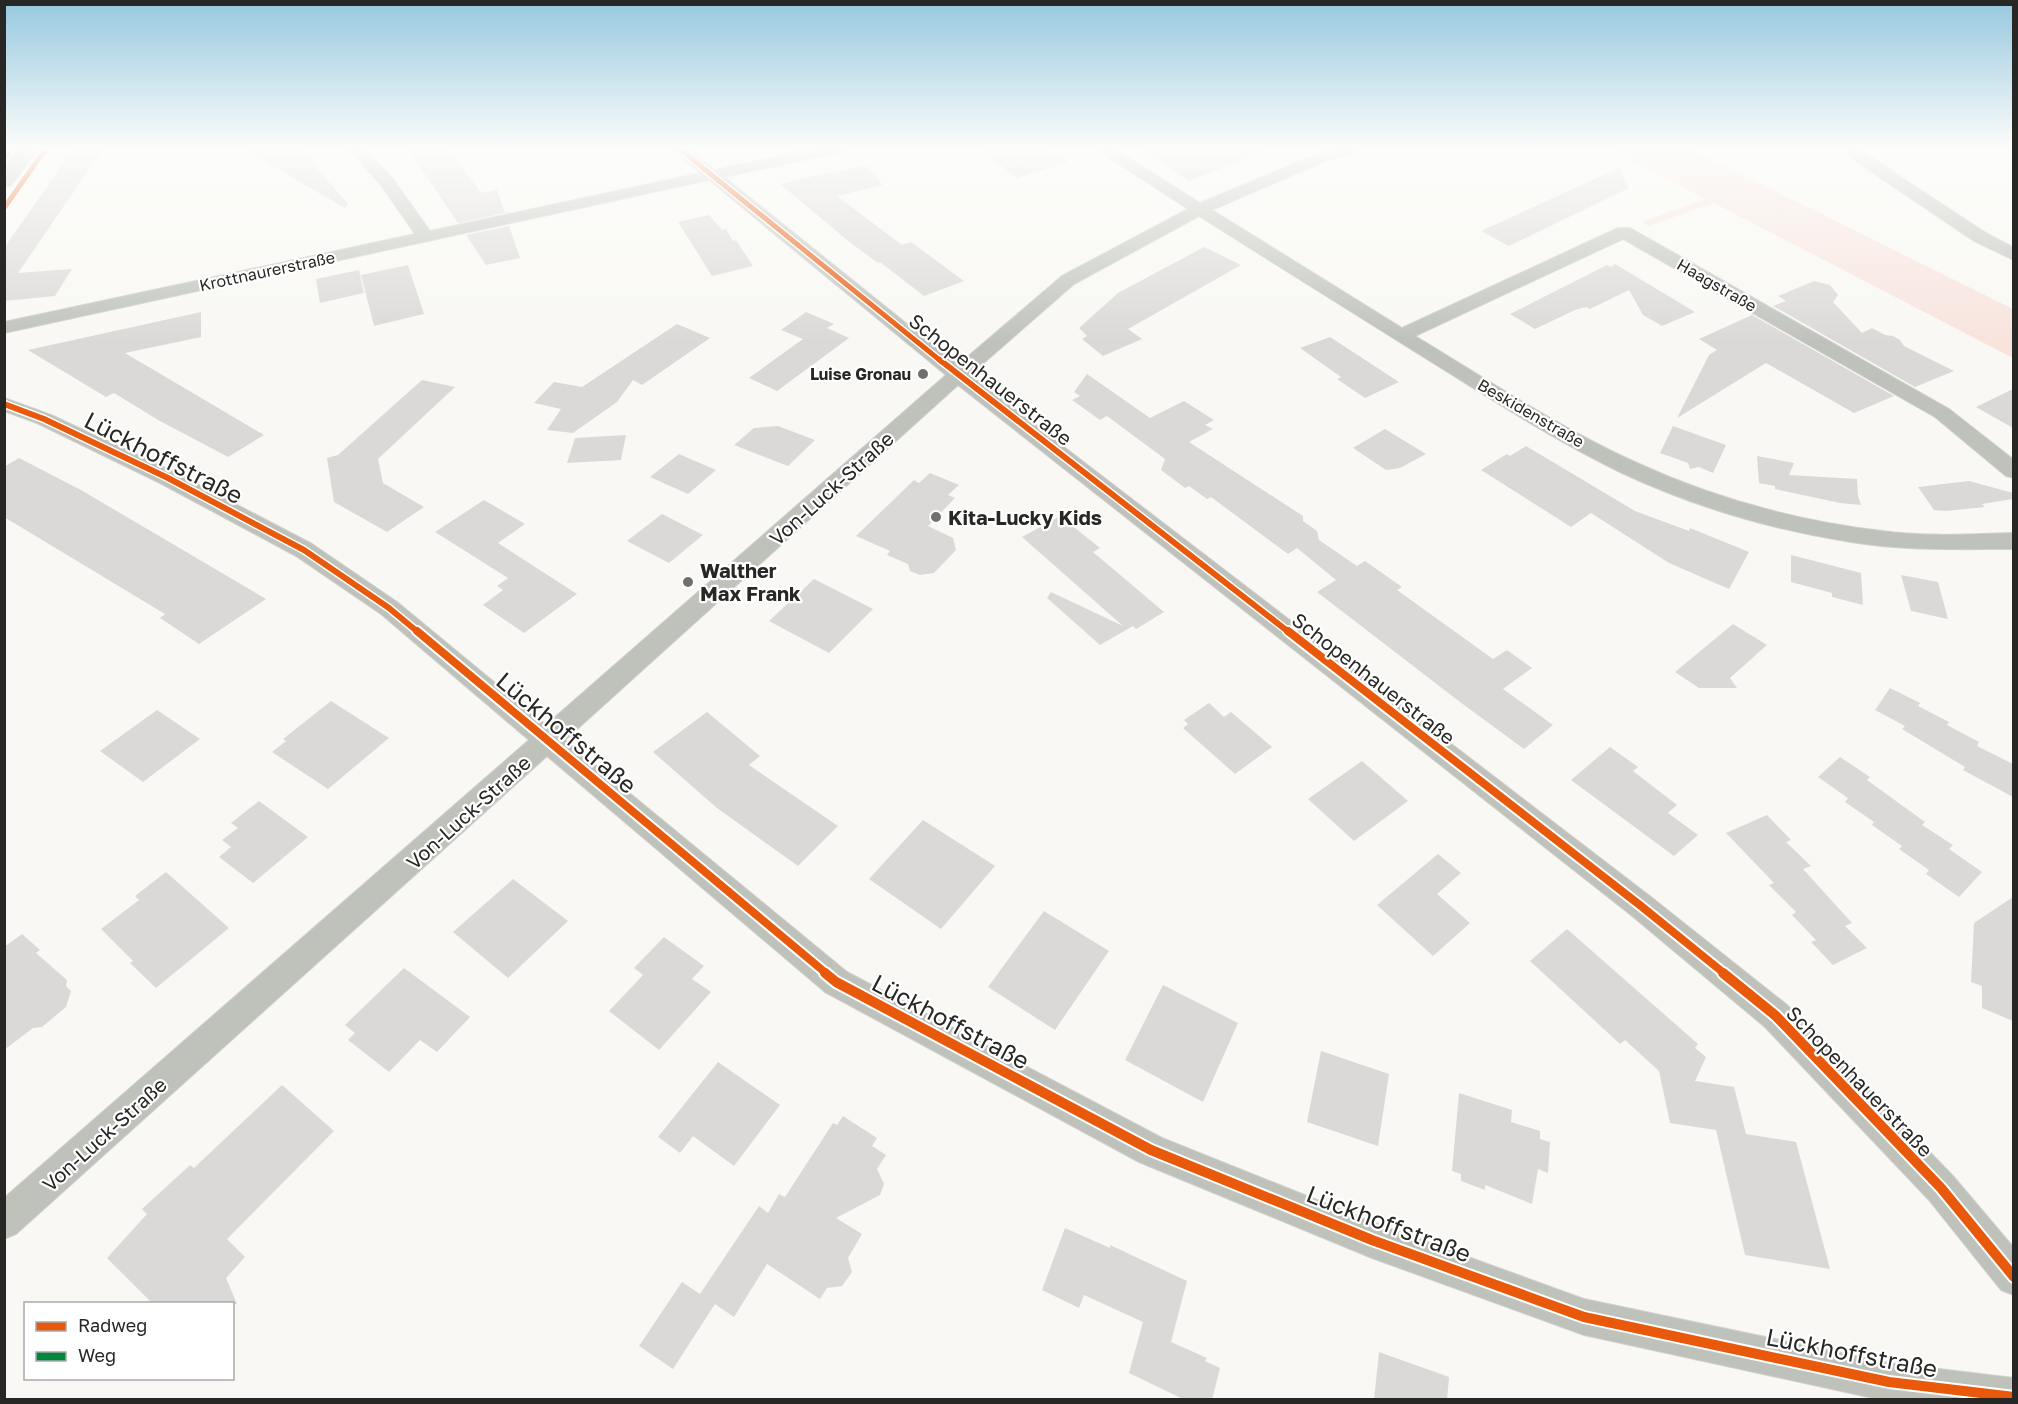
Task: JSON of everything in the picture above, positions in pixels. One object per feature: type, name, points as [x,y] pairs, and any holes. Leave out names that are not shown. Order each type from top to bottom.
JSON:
[{"type":"street","points":[[408,212],[426,237]]},
{"type":"street","name":"Krottnaurerstraße","points":[[4,328],[544,212]]},
{"type":"street","name":"Schopenhauerstraße","points":[[758,212],[958,375],[1641,906],[1776,1016],[1941,1188],[2013,1277]]},
{"type":"street","name":"Von-Luck-Straße","points":[[4,1222],[1068,280],[1197,212]]},
{"type":"street","name":"Beskidenstraße","points":[[1202,212],[1512,403],[1648,476],[1691,493],[1780,520],[1870,537],[1945,543],[2013,541]]},
{"type":"street","points":[[1941,212],[2013,255]]},
{"type":"street","name":"Haagstraße","points":[[1402,335],[1624,232],[1942,413],[2013,471]]},
{"type":"street","name":"Lückhoffstraße","points":[[4,404],[44,419],[168,478],[304,550],[388,608],[836,982],[1151,1150],[1372,1240],[1584,1317],[1889,1382],[2013,1397]]},
{"type":"shaded area","points":[[1671,212],[1690,212],[1648,226],[1642,222]]},
{"type":"shaded area","points":[[1730,212],[1817,212],[2013,309],[2013,358]]},
{"type":"building","points":[[30,212],[60,212],[18,273],[72,269],[55,296],[4,301],[4,248]]},
{"type":"building","points":[[450,212],[505,213],[458,223]]},
{"type":"building","points":[[813,212],[858,212],[902,245],[911,242],[964,281],[924,296],[880,262],[878,263]]},
{"type":"building","points":[[1524,212],[1580,212],[1509,246],[1481,231]]},
{"type":"building","points":[[709,215],[722,230],[726,229],[733,241],[736,240],[753,266],[712,276],[678,222]]},
{"type":"building","points":[[509,226],[520,258],[486,265],[466,235]]},
{"type":"building","points":[[1204,247],[1241,265],[1128,329],[1142,339],[1103,356],[1082,339],[1087,336],[1079,328],[1118,293]]},
{"type":"building","points":[[1615,264],[1695,312],[1662,326],[1643,315],[1629,290],[1590,309],[1586,307],[1575,310],[1535,329],[1510,314],[1607,265],[1611,267]]},
{"type":"building","points":[[408,265],[424,314],[374,326],[361,275]]},
{"type":"building","points":[[359,270],[364,293],[320,303],[316,279]]},
{"type":"building","points":[[1814,281],[1830,285],[1838,295],[1833,302],[1862,333],[1872,328],[1885,335],[1893,336],[1904,346],[1954,371],[1915,387],[1773,306],[1786,301],[1778,296]]},
{"type":"building","points":[[201,312],[201,337],[125,353],[264,435],[228,457],[160,421],[114,393],[106,397],[28,350]]},
{"type":"building","points":[[806,312],[834,324],[827,328],[849,338],[777,391],[749,378],[803,339],[781,330]]},
{"type":"building","points":[[1752,315],[1894,396],[1854,413],[1766,363],[1677,418],[1709,355],[1717,350],[1699,339]]},
{"type":"building","points":[[677,324],[710,338],[642,385],[633,380],[617,402],[573,433],[547,430],[561,409],[534,403],[554,382],[582,387]]},
{"type":"building","points":[[1330,337],[1399,382],[1365,398],[1337,379],[1341,377],[1300,348]]},
{"type":"building","points":[[1087,374],[1150,418],[1184,401],[1214,420],[1205,425],[1213,429],[1189,442],[1303,516],[1303,521],[1317,531],[1319,540],[1357,566],[1365,561],[1402,587],[1397,590],[1493,659],[1507,650],[1532,668],[1503,689],[1553,725],[1524,749],[1460,702],[1317,592],[1336,580],[1297,548],[1288,554],[1211,497],[1207,499],[1189,486],[1185,488],[1161,470],[1165,459],[1107,416],[1100,420],[1072,400],[1080,396],[1074,392]]},
{"type":"building","points":[[422,380],[455,387],[378,459],[383,483],[424,507],[387,532],[334,502],[327,458],[338,455]]},
{"type":"building","points":[[2013,389],[2013,428],[1976,407]]},
{"type":"building","points":[[778,426],[815,440],[788,466],[734,445],[754,428]]},
{"type":"building","points":[[1673,426],[1726,445],[1713,473],[1699,467],[1690,469],[1688,463],[1660,453]]},
{"type":"building","points":[[1385,429],[1426,454],[1400,468],[1386,470],[1353,448]]},
{"type":"building","points":[[626,435],[621,460],[567,463],[575,438]]},
{"type":"building","points":[[1526,446],[1635,511],[1689,531],[1690,528],[1749,552],[1729,589],[1669,563],[1591,513],[1571,527],[1481,470],[1507,454],[1510,456]]},
{"type":"building","points":[[679,454],[716,470],[688,494],[650,477]]},
{"type":"building","points":[[1757,456],[1794,463],[1789,475],[1857,479],[1861,505],[1840,503],[1775,489],[1775,486],[1759,483]]},
{"type":"building","points":[[19,458],[81,490],[266,599],[199,644],[160,618],[165,614],[4,517],[4,467]]},
{"type":"building","points":[[930,473],[959,485],[948,495],[955,498],[928,526],[953,538],[956,550],[934,573],[920,575],[910,571],[908,564],[887,555],[890,551],[856,536],[914,480],[919,483]]},
{"type":"building","points":[[1969,481],[2013,493],[2013,499],[1982,504],[1985,507],[1934,510],[1918,487]]},
{"type":"building","points":[[484,500],[525,524],[498,543],[577,594],[524,633],[483,605],[503,590],[497,586],[508,578],[435,532]]},
{"type":"building","points":[[662,514],[703,535],[669,563],[627,541]]},
{"type":"building","points":[[1060,516],[1100,548],[1093,552],[1164,612],[1136,629],[1133,626],[1100,645],[1047,598],[1051,592],[1123,626],[1022,537]]},
{"type":"building","points":[[1791,555],[1861,573],[1863,605],[1832,597],[1832,593],[1791,582]]},
{"type":"building","points":[[1901,575],[1938,582],[1948,619],[1911,611]]},
{"type":"building","points":[[814,579],[873,609],[829,653],[769,621]]},
{"type":"building","points":[[1733,624],[1767,645],[1730,678],[1737,688],[1699,688],[1675,672]]},
{"type":"building","points":[[1890,688],[1920,703],[1918,706],[1949,722],[1947,725],[1979,742],[1977,746],[2013,764],[2013,797],[1963,770],[1965,767],[1902,729],[1905,726],[1875,710]]},
{"type":"building","points":[[331,701],[389,738],[328,789],[272,752],[286,741],[283,739]]},
{"type":"building","points":[[1209,703],[1224,717],[1231,712],[1272,747],[1235,774],[1183,728],[1188,724],[1184,720]]},
{"type":"building","points":[[157,710],[200,739],[143,782],[100,751]]},
{"type":"building","points":[[707,712],[760,756],[749,765],[838,826],[798,866],[717,808],[653,752]]},
{"type":"building","points":[[1610,747],[1638,767],[1633,771],[1677,805],[1668,813],[1698,835],[1674,856],[1571,780]]},
{"type":"building","points":[[1840,757],[1870,777],[1867,780],[1925,822],[1922,825],[1953,845],[1949,849],[1982,872],[1959,897],[1926,874],[1929,870],[1899,849],[1902,846],[1872,825],[1874,822],[1845,802],[1848,798],[1818,777]]},
{"type":"building","points":[[1362,761],[1408,801],[1354,841],[1308,799]]},
{"type":"building","points":[[259,801],[308,837],[253,883],[219,857],[231,847],[222,840],[238,828],[231,823]]},
{"type":"building","points":[[1767,815],[1791,840],[1786,842],[1811,866],[1803,869],[1852,923],[1845,926],[1867,948],[1833,965],[1811,942],[1816,940],[1792,915],[1796,912],[1769,885],[1774,883],[1726,833]]},
{"type":"building","points":[[923,820],[995,866],[941,929],[869,879]]},
{"type":"building","points":[[1438,854],[1461,873],[1437,894],[1470,923],[1433,956],[1377,905]]},
{"type":"building","points":[[166,872],[229,928],[156,988],[130,963],[133,961],[101,929],[139,900],[135,896]]},
{"type":"building","points":[[513,879],[568,921],[508,978],[453,932]]},
{"type":"building","points":[[2013,897],[2013,1021],[1982,1008],[1982,986],[1971,982],[1974,923]]},
{"type":"building","points":[[1044,911],[1109,951],[1055,1030],[988,987]]},
{"type":"building","points":[[1567,929],[1698,1044],[1695,1048],[1706,1057],[1695,1081],[1734,1087],[1746,1134],[1796,1142],[1830,1269],[1745,1255],[1716,1130],[1670,1123],[1659,1071],[1625,1040],[1620,1044],[1530,961]]},
{"type":"building","points":[[22,934],[40,950],[36,953],[67,980],[66,986],[71,991],[66,1007],[42,1027],[33,1028],[4,1050],[4,947]]},
{"type":"building","points":[[664,937],[704,966],[692,979],[711,992],[659,1050],[609,1011],[643,975],[634,968]]},
{"type":"building","points":[[404,968],[470,1017],[437,1052],[420,1040],[389,1072],[348,1040],[355,1033],[345,1025]]},
{"type":"building","points":[[1163,985],[1238,1023],[1203,1102],[1125,1060]]},
{"type":"building","points":[[1321,1051],[1389,1074],[1378,1146],[1307,1122]]},
{"type":"building","points":[[718,1062],[780,1105],[734,1166],[693,1136],[680,1153],[658,1137]]},
{"type":"building","points":[[282,1085],[334,1131],[227,1239],[245,1257],[226,1278],[237,1304],[234,1302],[151,1302],[107,1258],[147,1214],[142,1209],[190,1165],[194,1168]]},
{"type":"building","points":[[1459,1093],[1512,1110],[1511,1122],[1540,1131],[1540,1139],[1550,1142],[1548,1173],[1538,1169],[1532,1204],[1485,1185],[1485,1190],[1461,1181],[1461,1174],[1452,1171]]},
{"type":"building","points":[[843,1116],[877,1138],[872,1146],[886,1155],[877,1169],[884,1184],[880,1195],[836,1218],[862,1234],[848,1258],[852,1272],[842,1286],[827,1288],[820,1299],[767,1264],[734,1317],[700,1294],[759,1206],[768,1213],[779,1194],[785,1197],[833,1123],[837,1125]]},
{"type":"building","points":[[1065,1228],[1110,1248],[1110,1245],[1187,1281],[1171,1342],[1207,1358],[1205,1361],[1220,1368],[1212,1400],[1185,1400],[1129,1373],[1143,1322],[1084,1295],[1079,1308],[1042,1290]]},
{"type":"building","points":[[682,1282],[715,1304],[673,1369],[639,1346]]},
{"type":"building","points":[[1379,1352],[1449,1377],[1447,1400],[1374,1400]]},
{"type":"cycle path","points":[[757,212],[958,375],[1641,906],[1776,1016],[1941,1188],[2014,1277]]},
{"type":"cycle path","points":[[4,404],[44,419],[168,478],[304,550],[389,608],[836,982],[1151,1150],[1372,1240],[1584,1317],[1889,1382],[2014,1397]]},
{"type":"place","name":"Luise Gronau","points":[[923,374]]},
{"type":"place","name":"Kita-Lucky Kids","points":[[936,517]]},
{"type":"place","name":"Walther Max Frank","points":[[688,582]]}]
